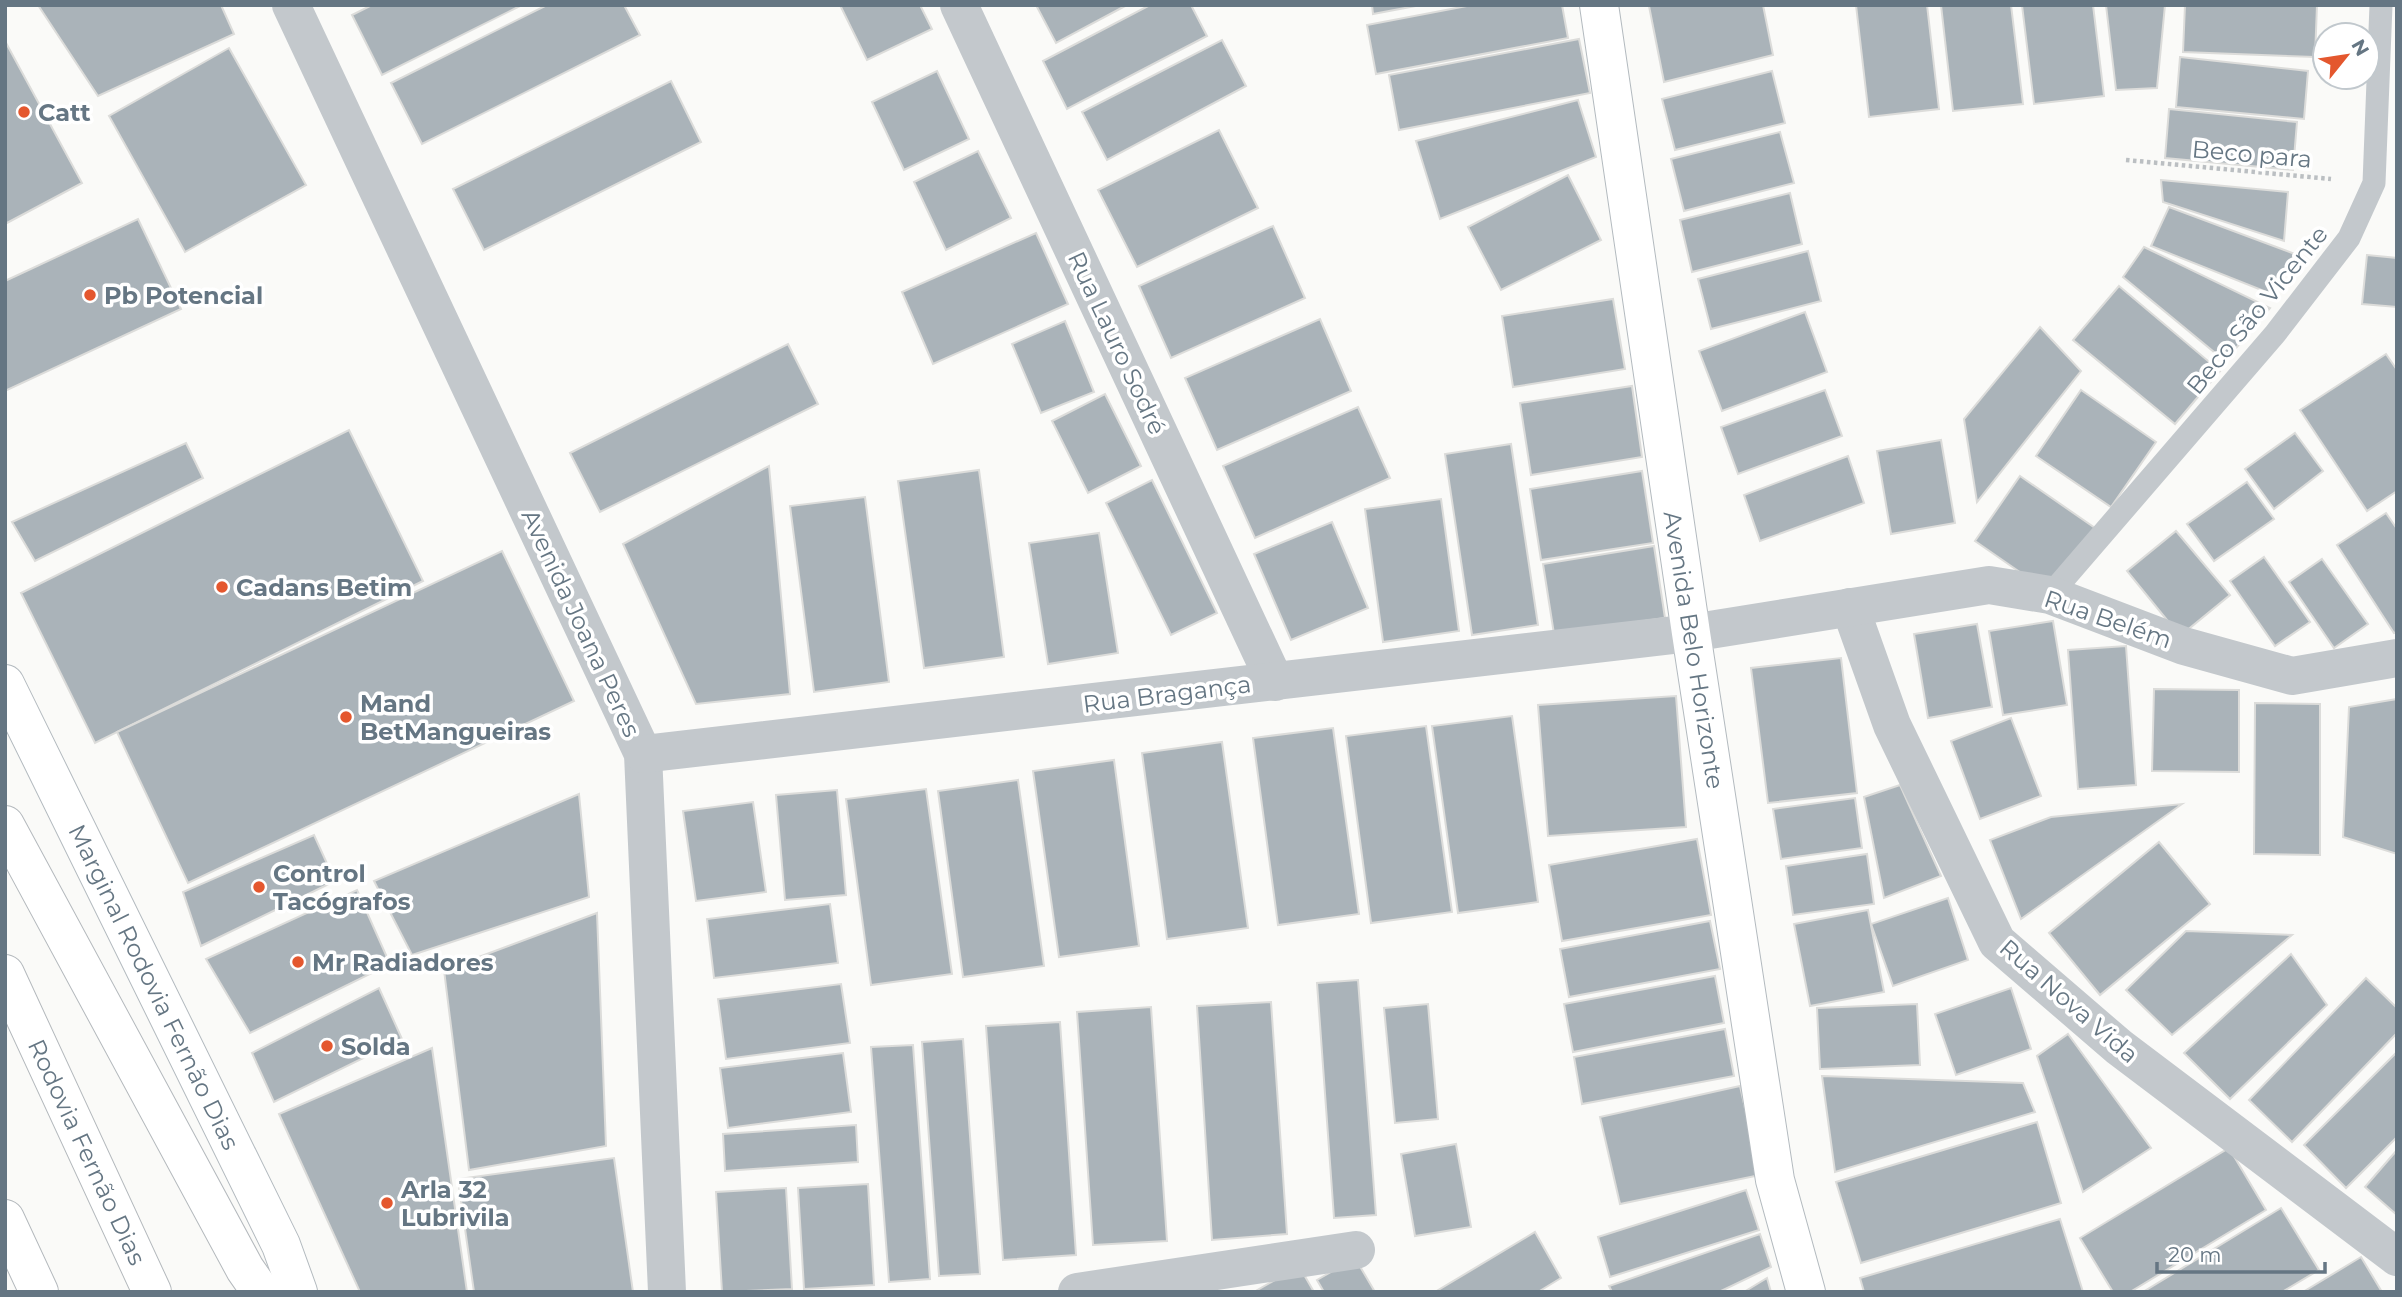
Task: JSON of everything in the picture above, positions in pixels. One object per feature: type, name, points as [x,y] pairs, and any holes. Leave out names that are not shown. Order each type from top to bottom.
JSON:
[{"type":"main road","name":"Avenida Belo Horizonte","points":[[1599,5],[1775,1180],[1806,1292]]},
{"type":"main road","name":"Marginal Rodovia Fernão Dias","points":[[5,684],[281,1245],[298,1292]]},
{"type":"main road","points":[[5,825],[245,1269],[261,1292]]},
{"type":"main road","name":"Rodovia Fernão Dias","points":[[5,974],[152,1292]]},
{"type":"main road","points":[[5,1219],[39,1292]]},
{"type":"street","name":"Avenida Joana Peres","points":[[291,5],[643,754],[667,1292]]},
{"type":"street","name":"Rua Lauro Sodré","points":[[959,5],[1275,682]]},
{"type":"street","name":"Rua Belém","points":[[1691,633],[1989,585],[2050,595],[2185,646],[2292,676],[2397,658]]},
{"type":"street","name":"Rua Nova Vida","points":[[1850,607],[1892,725],[1997,942],[2119,1047],[2397,1257]]},
{"type":"street","name":"Rua Bragança","points":[[643,754],[1691,633]]},
{"type":"street","points":[[1077,1292],[1356,1250]]},
{"type":"lane","name":"Beco São Vicente","points":[[2050,595],[2275,334],[2349,239],[2374,183],[2381,5]]},
{"type":"path","name":"Beco para","points":[[2126,160],[2374,183]]},
{"type":"building","points":[[38,5],[221,5],[234,34],[98,96]]},
{"type":"building","points":[[372,5],[522,5],[382,75],[352,15]]},
{"type":"building","points":[[547,5],[624,5],[640,35],[422,144],[391,83]]},
{"type":"building","points":[[840,5],[920,5],[932,29],[867,60]]},
{"type":"building","points":[[1036,5],[1127,5],[1056,43]]},
{"type":"building","points":[[1150,5],[1191,5],[1207,36],[1067,109],[1043,61]]},
{"type":"building","points":[[1372,5],[1421,5],[1373,14]]},
{"type":"building","points":[[1472,5],[1562,5],[1568,38],[1376,74],[1367,25]]},
{"type":"building","points":[[1763,5],[1773,55],[1664,82],[1649,6]]},
{"type":"building","points":[[1856,5],[1927,5],[1939,109],[1869,117]]},
{"type":"building","points":[[1941,5],[2011,5],[2023,104],[1953,111]]},
{"type":"building","points":[[2022,5],[2093,5],[2104,96],[2034,104]]},
{"type":"building","points":[[2106,5],[2165,5],[2157,88],[2116,90]]},
{"type":"building","points":[[2185,5],[2317,5],[2316,21],[2311,21],[2311,57],[2183,52]]},
{"type":"building","points":[[1579,39],[1590,93],[1399,130],[1389,75]]},
{"type":"building","points":[[1222,40],[1246,86],[1107,160],[1082,112]]},
{"type":"building","name":"Catt","points":[[5,41],[82,183],[5,224]]},
{"type":"building","points":[[229,48],[306,185],[185,252],[109,116]]},
{"type":"building","points":[[2180,57],[2308,71],[2304,119],[2176,107]]},
{"type":"building","points":[[937,71],[969,139],[904,170],[872,102]]},
{"type":"building","points":[[1772,71],[1785,123],[1675,150],[1662,99]]},
{"type":"building","points":[[671,81],[701,142],[484,250],[453,189]]},
{"type":"building","points":[[1578,100],[1596,157],[1440,219],[1416,141]]},
{"type":"building","points":[[2169,109],[2297,122],[2293,170],[2165,158]]},
{"type":"building","points":[[1219,130],[1258,208],[1137,267],[1098,190]]},
{"type":"building","points":[[1780,132],[1794,183],[1684,211],[1671,159]]},
{"type":"building","points":[[978,151],[1011,218],[946,250],[914,182]]},
{"type":"building","points":[[1568,175],[1601,240],[1501,290],[1468,227]]},
{"type":"building","points":[[2161,180],[2288,192],[2284,241],[2163,202]]},
{"type":"building","points":[[1790,193],[1802,244],[1692,272],[1680,220]]},
{"type":"building","points":[[2169,207],[2295,254],[2274,295],[2151,246]]},
{"type":"building","name":"Pb Potencial","points":[[138,219],[181,309],[5,391],[5,281]]},
{"type":"building","points":[[1273,226],[1305,298],[1171,358],[1139,286]]},
{"type":"building","points":[[1036,233],[1068,304],[933,364],[902,292]]},
{"type":"building","points":[[2144,247],[2270,308],[2225,361],[2123,277]]},
{"type":"building","points":[[1808,251],[1821,301],[1711,329],[1698,279]]},
{"type":"building","points":[[2367,255],[2397,258],[2397,307],[2362,304]]},
{"type":"building","points":[[2119,286],[2220,371],[2175,424],[2073,340]]},
{"type":"building","points":[[1613,299],[1625,369],[1513,387],[1502,316]]},
{"type":"building","points":[[1805,312],[1827,372],[1722,411],[1699,351]]},
{"type":"building","points":[[1320,319],[1351,391],[1217,450],[1185,378]]},
{"type":"building","points":[[1065,321],[1094,392],[1041,413],[1012,344]]},
{"type":"building","points":[[2040,327],[2081,371],[1977,502],[1964,419]]},
{"type":"building","points":[[788,344],[818,404],[600,512],[570,453]]},
{"type":"building","points":[[2386,354],[2397,370],[2397,491],[2367,511],[2300,410]]},
{"type":"building","points":[[1632,386],[1642,457],[1531,475],[1520,403]]},
{"type":"building","points":[[1825,390],[1842,436],[1738,474],[1721,427]]},
{"type":"building","points":[[2081,390],[2156,442],[2111,507],[2036,456]]},
{"type":"building","points":[[1105,394],[1141,466],[1088,493],[1052,421]]},
{"type":"building","points":[[1358,407],[1390,478],[1255,538],[1223,466]]},
{"type":"building","name":"Cadans Betim","points":[[349,430],[423,581],[95,743],[21,593]]},
{"type":"building","points":[[2295,433],[2323,471],[2274,509],[2245,469]]},
{"type":"building","points":[[1941,440],[1955,523],[1891,534],[1877,451]]},
{"type":"building","points":[[186,443],[203,478],[35,561],[12,522]]},
{"type":"building","points":[[1511,444],[1538,625],[1472,635],[1445,454]]},
{"type":"building","points":[[1848,456],[1864,503],[1760,541],[1744,495]]},
{"type":"building","points":[[769,466],[790,694],[696,704],[623,544]]},
{"type":"building","points":[[979,470],[1004,657],[924,668],[898,481]]},
{"type":"building","points":[[1642,471],[1653,543],[1541,560],[1530,489]]},
{"type":"building","points":[[2020,476],[2095,528],[2050,593],[1975,541]]},
{"type":"building","points":[[1152,480],[1217,613],[1171,635],[1106,503]]},
{"type":"building","points":[[2247,482],[2274,519],[2214,561],[2187,524]]},
{"type":"building","points":[[865,497],[889,682],[814,692],[790,506]]},
{"type":"building","points":[[1441,499],[1459,631],[1383,642],[1365,509]]},
{"type":"building","points":[[2386,513],[2397,529],[2397,632],[2394,633],[2337,545]]},
{"type":"building","points":[[1332,522],[1368,608],[1291,640],[1254,554]]},
{"type":"building","points":[[2176,531],[2230,595],[2180,636],[2127,571]]},
{"type":"building","points":[[1099,533],[1118,653],[1048,664],[1029,543]]},
{"type":"building","points":[[1654,546],[1665,618],[1554,634],[1543,564]]},
{"type":"building","name":"Mand BetMangueiras","points":[[502,551],[574,701],[188,883],[117,732]]},
{"type":"building","points":[[2264,557],[2310,622],[2275,646],[2230,581]]},
{"type":"building","points":[[2322,559],[2368,624],[2334,648],[2289,582]]},
{"type":"building","points":[[2053,621],[2067,705],[2003,715],[1989,631]]},
{"type":"building","points":[[1977,624],[1992,707],[1928,718],[1914,634]]},
{"type":"building","points":[[2126,646],[2136,785],[2078,789],[2068,650]]},
{"type":"building","points":[[1841,658],[1857,793],[1768,803],[1751,668]]},
{"type":"building","points":[[2154,689],[2239,690],[2239,772],[2152,771]]},
{"type":"building","points":[[1676,696],[1686,827],[1548,836],[1538,705]]},
{"type":"building","points":[[2397,699],[2397,854],[2343,837],[2349,707]]},
{"type":"building","points":[[2255,703],[2320,704],[2320,855],[2254,854]]},
{"type":"building","points":[[1512,716],[1538,902],[1458,913],[1432,726]]},
{"type":"building","points":[[2011,718],[2041,796],[1980,819],[1951,741]]},
{"type":"building","points":[[1426,726],[1452,912],[1371,923],[1346,736]]},
{"type":"building","points":[[1333,728],[1359,914],[1278,925],[1253,738]]},
{"type":"building","points":[[1222,742],[1248,928],[1167,939],[1142,753]]},
{"type":"building","points":[[1114,760],[1139,946],[1059,957],[1033,771]]},
{"type":"building","points":[[1018,780],[1044,966],[963,977],[938,791]]},
{"type":"building","points":[[1900,785],[1941,876],[1884,898],[1864,797]]},
{"type":"building","points":[[926,789],[952,974],[871,985],[846,799]]},
{"type":"building","points":[[837,790],[846,895],[785,900],[776,795]]},
{"type":"building","points":[[579,794],[589,897],[412,955],[374,881]]},
{"type":"building","points":[[1855,798],[1862,848],[1781,859],[1773,809]]},
{"type":"building","points":[[753,802],[766,892],[696,901],[683,811]]},
{"type":"building","points":[[2182,804],[2021,919],[1990,840],[2051,817]]},
{"type":"building","name":"Control Tacógrafos","points":[[314,835],[335,881],[201,946],[183,892]]},
{"type":"building","points":[[1697,839],[1711,915],[1562,941],[1549,865]]},
{"type":"building","points":[[2159,842],[2210,904],[2100,995],[2049,933]]},
{"type":"building","points":[[1867,854],[1874,904],[1793,915],[1786,866]]},
{"type":"building","name":"Mr Radiadores","points":[[357,890],[390,964],[250,1033],[206,959]]},
{"type":"building","points":[[1948,898],[1968,960],[1893,986],[1871,924]]},
{"type":"building","points":[[830,904],[838,963],[714,978],[707,919]]},
{"type":"building","points":[[1868,910],[1884,992],[1810,1006],[1794,924]]},
{"type":"building","points":[[597,913],[606,1146],[469,1170],[444,970]]},
{"type":"building","points":[[1710,921],[1720,969],[1569,997],[1560,949]]},
{"type":"building","points":[[2186,931],[2292,935],[2172,1035],[2126,990]]},
{"type":"building","points":[[2291,954],[2327,1005],[2230,1099],[2184,1053]]},
{"type":"building","points":[[1715,976],[1724,1023],[1573,1052],[1564,1004]]},
{"type":"building","points":[[2366,978],[2397,1008],[2397,1033],[2292,1142],[2249,1100]]},
{"type":"building","points":[[1358,980],[1376,1215],[1334,1218],[1317,983]]},
{"type":"building","points":[[841,984],[850,1043],[726,1059],[718,999]]},
{"type":"building","name":"Solda","points":[[379,988],[402,1039],[274,1102],[252,1053]]},
{"type":"building","points":[[2011,988],[2031,1049],[1956,1075],[1935,1014]]},
{"type":"building","points":[[1271,1002],[1287,1234],[1212,1240],[1197,1006]]},
{"type":"building","points":[[1428,1004],[1438,1119],[1395,1123],[1384,1008]]},
{"type":"building","points":[[1917,1004],[1920,1065],[1820,1069],[1817,1008]]},
{"type":"building","points":[[1151,1007],[1167,1241],[1093,1245],[1077,1012]]},
{"type":"building","points":[[1060,1022],[1076,1255],[1003,1260],[986,1026]]},
{"type":"building","points":[[1725,1029],[1734,1076],[1582,1104],[1574,1057]]},
{"type":"building","points":[[2068,1034],[2151,1148],[2083,1192],[2037,1056]]},
{"type":"building","points":[[963,1039],[980,1274],[939,1276],[922,1042]]},
{"type":"building","points":[[913,1045],[930,1279],[889,1282],[871,1047]]},
{"type":"building","name":"Arla 32 Lubrivila","points":[[432,1048],[467,1292],[360,1292],[279,1114]]},
{"type":"building","points":[[2397,1052],[2397,1137],[2346,1188],[2304,1145]]},
{"type":"building","points":[[843,1053],[851,1112],[728,1128],[720,1068]]},
{"type":"building","points":[[1822,1076],[2023,1083],[2035,1112],[1835,1172]]},
{"type":"building","points":[[1740,1086],[1760,1175],[1620,1204],[1600,1117]]},
{"type":"building","points":[[2037,1122],[2061,1203],[1861,1263],[1836,1182]]},
{"type":"building","points":[[856,1125],[858,1162],[725,1171],[723,1134]]},
{"type":"building","points":[[1456,1144],[1471,1227],[1415,1236],[1401,1154]]},
{"type":"building","points":[[2229,1148],[2266,1210],[2130,1292],[2113,1292],[2080,1238]]},
{"type":"building","points":[[2397,1150],[2397,1215],[2365,1187]]},
{"type":"building","points":[[614,1158],[633,1292],[474,1292],[458,1179]]},
{"type":"building","points":[[868,1184],[874,1285],[804,1289],[798,1188]]},
{"type":"building","points":[[786,1188],[792,1289],[722,1292],[716,1192]]},
{"type":"building","points":[[1746,1190],[1759,1230],[1610,1277],[1598,1237]]},
{"type":"building","points":[[2281,1208],[2319,1270],[2282,1292],[2143,1292]]},
{"type":"building","points":[[2060,1219],[2083,1292],[1864,1292],[1860,1278]]},
{"type":"building","points":[[1535,1232],[1561,1278],[1538,1292],[1435,1292]]},
{"type":"building","points":[[1760,1234],[1771,1267],[1719,1292],[1612,1292],[1609,1286]]},
{"type":"building","points":[[2361,1257],[2382,1292],[2303,1292]]},
{"type":"building","points":[[1355,1258],[1375,1292],[1324,1292],[1317,1280]]},
{"type":"building","points":[[1299,1266],[1314,1292],[1254,1292]]},
{"type":"building","points":[[1767,1278],[1771,1292],[1744,1292]]},
{"type":"place","name":"Catt","points":[[24,112]]},
{"type":"place","name":"Pb Potencial","points":[[90,295]]},
{"type":"place","name":"Cadans Betim","points":[[222,587]]},
{"type":"place","name":"Mand BetMangueiras","points":[[346,717]]},
{"type":"place","name":"Control Tacógrafos","points":[[259,887]]},
{"type":"place","name":"Mr Radiadores","points":[[298,962]]},
{"type":"place","name":"Solda","points":[[327,1046]]},
{"type":"place","name":"Arla 32 Lubrivila","points":[[387,1203]]}]
